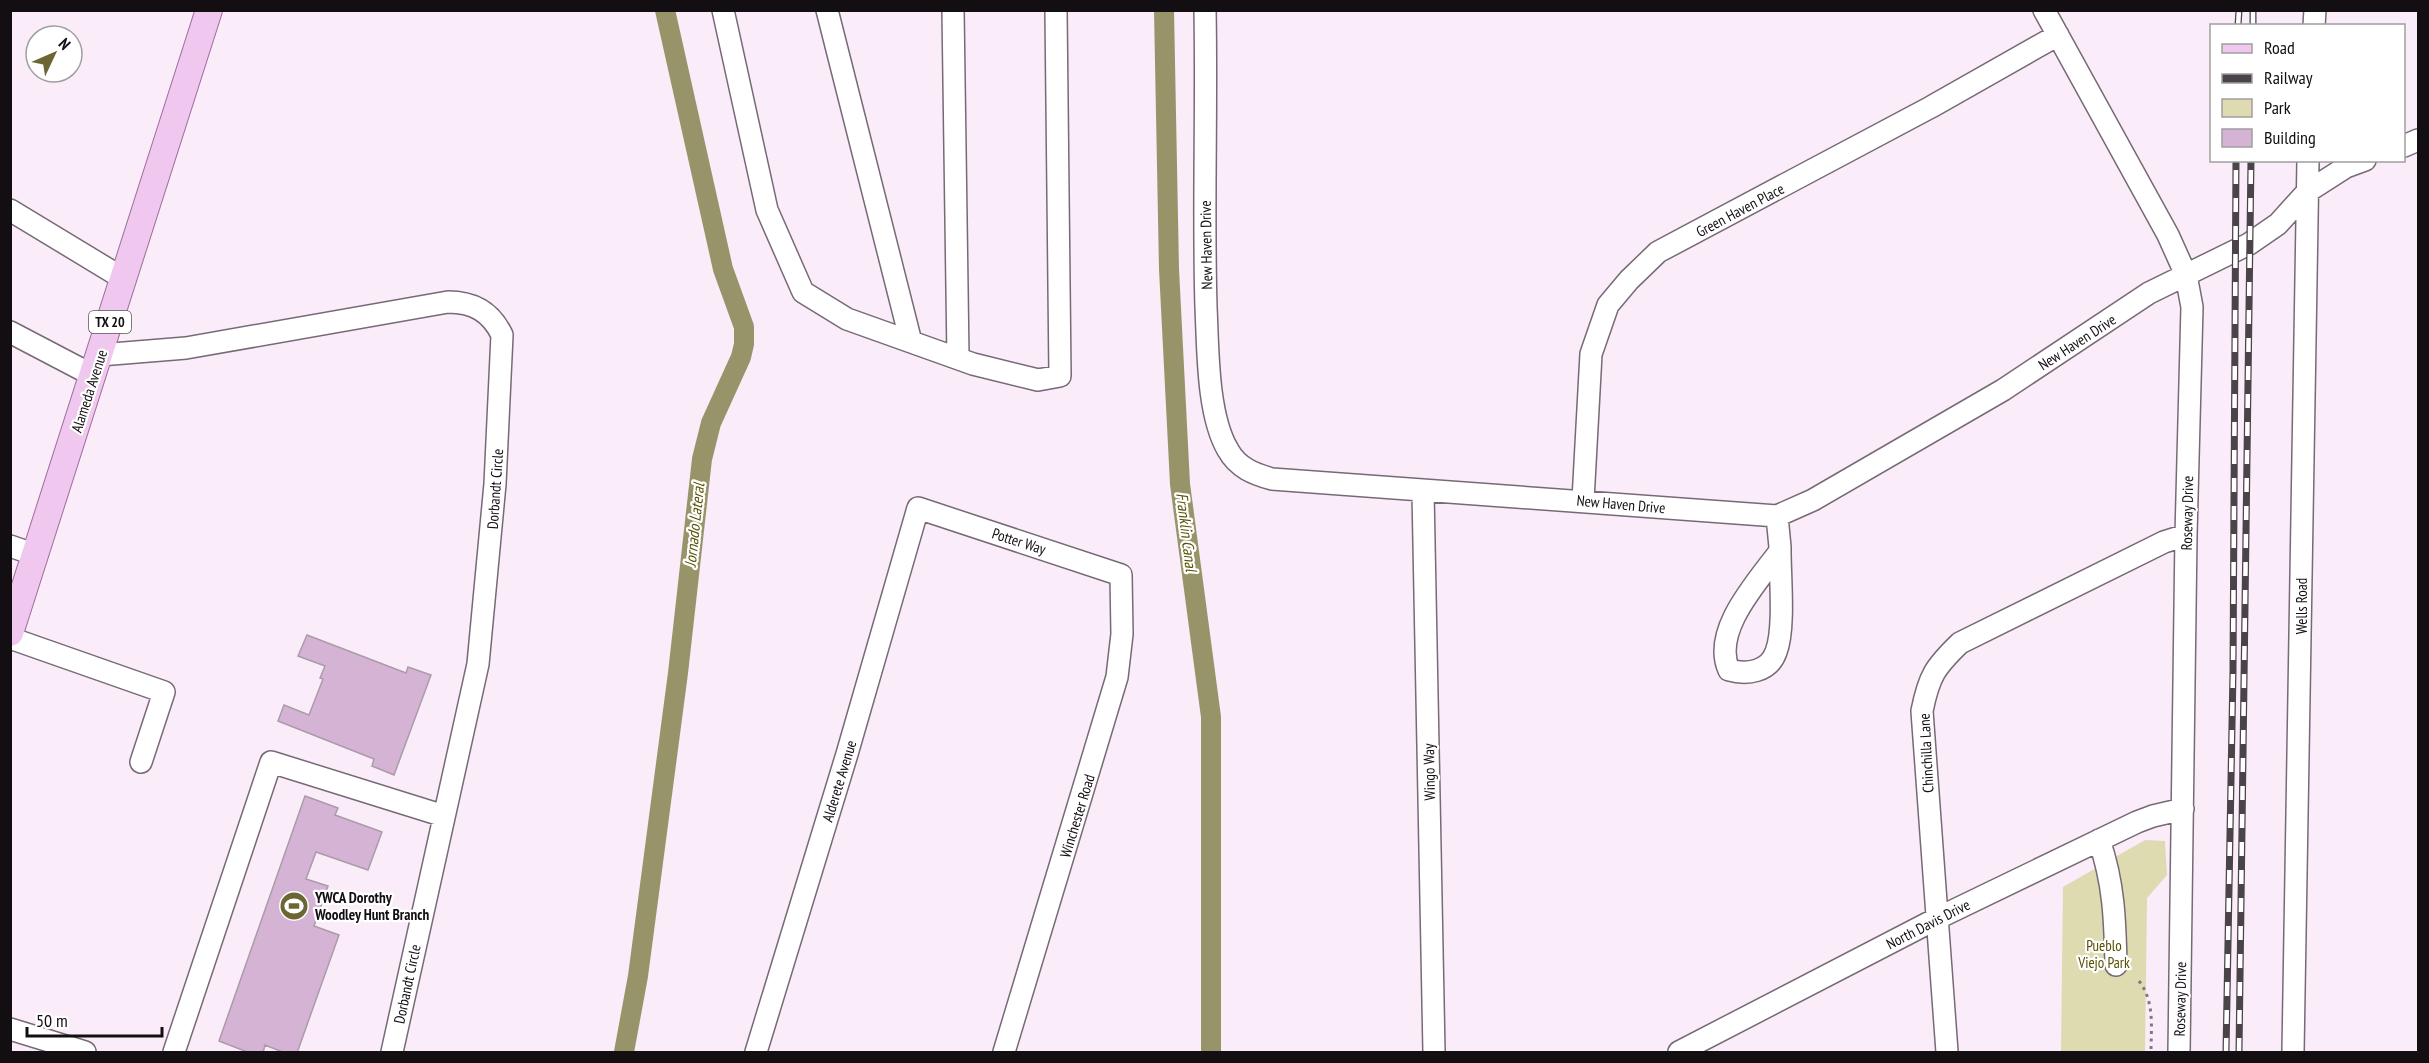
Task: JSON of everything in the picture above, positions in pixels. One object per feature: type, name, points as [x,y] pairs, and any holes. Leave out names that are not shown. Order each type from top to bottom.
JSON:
[{"type":"main road","name":"Alameda Avenue","points":[[10,635],[209,10]]},
{"type":"street","points":[[723,10],[767,210],[802,292],[847,319],[958,358],[1038,380],[1060,376],[1056,10]]},
{"type":"street","points":[[827,10],[910,342]]},
{"type":"street","points":[[953,10],[958,358]]},
{"type":"street","name":"New Haven Drive","points":[[1205,10],[1207,92],[1204,233],[1208,354],[1216,420],[1229,453],[1239,464],[1251,473],[1272,479],[1423,492],[1582,500],[1777,516],[1813,500],[2003,390],[2150,294],[2249,244],[2278,224],[2307,192],[2360,162]]},
{"type":"street","name":"Roseway Drive","points":[[2044,10],[2168,235],[2186,275],[2192,307],[2186,535],[2179,1053]]},
{"type":"street","name":"Green Haven Place","points":[[1582,500],[1591,354],[1608,305],[1629,280],[1658,252],[1862,145],[2058,35]]},
{"type":"street","name":"Wells Road","points":[[2293,1053],[2308,162]]},
{"type":"street","points":[[10,210],[124,279]]},
{"type":"street","name":"Dorbandt Circle","points":[[97,365],[448,302],[471,304],[483,310],[496,323],[502,335],[490,556],[476,674],[392,1053]]},
{"type":"street","points":[[10,332],[97,365]]},
{"type":"street","name":"Wingo Way","points":[[1423,492],[1434,1053]]},
{"type":"street","name":"Potter Way","points":[[918,508],[1121,575]]},
{"type":"street","name":"Alderete Avenue","points":[[756,1053],[847,754],[918,508]]},
{"type":"street","points":[[1777,516],[1780,551],[1780,631],[1776,653],[1769,664],[1760,670],[1741,673],[1730,670],[1724,658],[1725,637],[1744,599],[1780,551]]},
{"type":"street","name":"Chinchilla Lane","points":[[1947,1053],[1922,711],[1927,687],[1938,665],[1960,643],[2164,542],[2186,535]]},
{"type":"street","points":[[10,546],[36,555]]},
{"type":"street","name":"Winchester Road","points":[[1004,1053],[1117,677],[1122,634],[1121,575]]},
{"type":"street","points":[[10,635],[164,692],[141,762]]},
{"type":"street","points":[[174,1053],[271,762],[444,816]]},
{"type":"street","name":"North Davis Drive","points":[[1679,1053],[1936,919],[2099,840],[2153,816],[2183,809]]},
{"type":"street","points":[[2099,840],[2114,900],[2116,965]]},
{"type":"street","points":[[10,1029],[85,1053]]},
{"type":"path","points":[[2139,981],[2150,1004],[2151,1053]]},
{"type":"green space","name":"Pueblo Viejo Park","points":[[2145,840],[2165,841],[2167,875],[2147,898],[2145,1052],[2061,1052],[2063,887]]},
{"type":"building","points":[[307,635],[406,673],[408,667],[431,675],[394,775],[372,766],[374,759],[278,721],[284,705],[309,715],[323,679],[320,678],[325,666],[298,656]]},
{"type":"building","name":"YWCA Dorothy Woodley Hunt Branch","points":[[305,796],[338,808],[335,815],[382,832],[368,870],[316,852],[306,879],[328,886],[314,926],[339,935],[297,1053],[285,1053],[265,1045],[263,1053],[250,1053],[219,1041]]},
{"type":"waterway","name":"Jornado Lateral","points":[[624,1052],[638,976],[678,673],[702,459],[711,423],[741,357],[744,344],[744,327],[723,269],[665,10]]},
{"type":"waterway","name":"Franklin Canal","points":[[1164,10],[1169,269],[1180,484],[1211,717],[1211,1052]]},
{"type":"railway","points":[[2238,24],[2239,10]]},
{"type":"railway","points":[[2253,10],[2253,24]]},
{"type":"railway","points":[[2226,1052],[2233,671],[2236,162]]},
{"type":"railway","points":[[2239,1052],[2251,162]]},
{"type":"place","name":"YWCA Dorothy Woodley Hunt Branch","points":[[294,906]]}]
